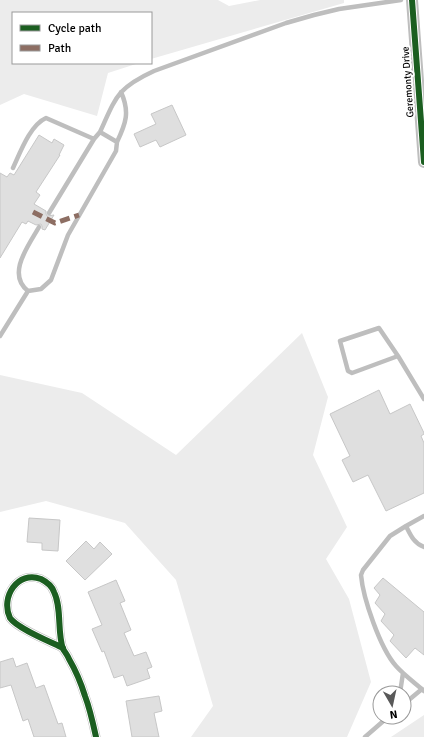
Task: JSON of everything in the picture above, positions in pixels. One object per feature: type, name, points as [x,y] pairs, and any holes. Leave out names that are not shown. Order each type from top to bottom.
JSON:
[{"type":"street","name":"Geremonty Drive","points":[[412,0],[415,61],[424,162]]},
{"type":"street","points":[[63,648],[17,625],[10,618],[6,609],[6,599],[9,589],[16,582],[26,578],[36,578],[45,581],[52,588],[56,597],[63,648],[73,666],[86,698],[96,737]]},
{"type":"lane","points":[[49,213],[94,139],[100,132],[116,98],[131,83],[154,71],[286,23],[339,9],[401,0]]},
{"type":"lane","points":[[39,227],[19,265],[20,281],[23,287],[28,291],[41,289],[51,280],[68,235],[116,151],[117,142],[126,121],[125,102],[121,92]]},
{"type":"lane","points":[[13,168],[25,143],[36,125],[41,120],[46,118],[94,139]]},
{"type":"lane","points":[[100,132],[117,142]]},
{"type":"lane","points":[[0,336],[28,291]]},
{"type":"lane","points":[[398,356],[352,373],[348,371],[340,341],[379,328],[398,356],[424,399]]},
{"type":"lane","points":[[412,698],[423,690],[403,673],[390,658],[377,634],[363,588],[361,575],[363,570],[390,536],[424,516]]},
{"type":"lane","points":[[406,526],[413,540],[417,544],[424,547]]},
{"type":"lane","points":[[401,685],[403,673]]},
{"type":"lane","points":[[365,737],[379,725]]},
{"type":"shaded area","points":[[0,0],[218,0],[229,6],[260,0],[344,0],[344,3],[152,59],[152,12],[12,12],[12,64],[136,64],[108,73],[97,116],[24,94],[0,105]]},
{"type":"shaded area","points":[[302,333],[328,397],[313,455],[347,527],[326,559],[349,599],[371,682],[347,737],[191,737],[213,706],[176,580],[125,523],[46,501],[0,512],[0,375],[82,393],[176,455]]},
{"type":"shaded area","points":[[424,715],[424,737],[391,737],[409,725],[412,725],[412,723]]},
{"type":"building","points":[[172,105],[186,135],[160,147],[156,140],[140,147],[134,134],[156,124],[151,114]]},
{"type":"building","points":[[39,135],[52,143],[54,139],[64,145],[60,155],[36,192],[40,195],[34,204],[46,211],[47,216],[54,215],[45,230],[42,229],[41,224],[36,225],[28,221],[26,224],[22,222],[0,258],[0,173],[7,177],[10,173],[14,175]]},
{"type":"building","points":[[379,390],[390,414],[410,404],[424,433],[421,436],[424,443],[424,493],[386,511],[368,475],[353,482],[342,460],[350,456],[330,414]]},
{"type":"building","points":[[29,518],[60,520],[58,551],[42,550],[42,543],[27,542]]},
{"type":"building","points":[[86,541],[94,549],[100,542],[112,554],[85,580],[66,561]]},
{"type":"building","points":[[383,578],[424,612],[424,655],[415,648],[406,658],[390,641],[394,635],[381,621],[385,614],[375,603],[380,595],[374,588]]},
{"type":"building","points":[[116,580],[125,601],[120,603],[131,630],[124,633],[134,656],[146,652],[152,667],[147,669],[150,678],[127,686],[123,675],[114,678],[104,651],[102,652],[92,629],[102,625],[88,592]]},
{"type":"building","points":[[13,658],[16,667],[27,663],[36,688],[44,685],[58,724],[62,723],[66,737],[34,737],[28,719],[23,721],[11,685],[0,688],[0,662]]},
{"type":"building","points":[[159,696],[162,711],[154,713],[159,737],[132,737],[126,701]]},
{"type":"marked path","points":[[33,212],[55,223],[79,215]]},
{"type":"cycle path","points":[[412,0],[424,162]]},
{"type":"cycle path","points":[[63,648],[58,645],[27,631],[10,618],[7,602],[9,594],[18,582],[25,578],[33,577],[45,581],[53,590],[58,605],[60,635],[61,642],[63,649],[82,686],[96,737]]}]
